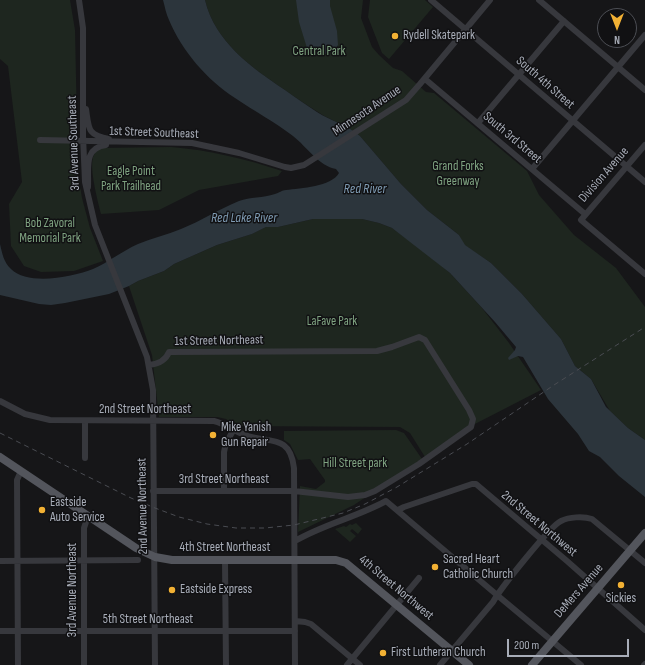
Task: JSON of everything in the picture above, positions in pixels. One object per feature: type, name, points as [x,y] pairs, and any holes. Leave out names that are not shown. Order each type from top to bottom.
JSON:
[{"type":"main road","name":"4th Street Northeast","points":[[0,456],[136,548],[155,557],[187,560],[295,560]]},
{"type":"main road","name":"DeMers Avenue","points":[[532,665],[643,535]]},
{"type":"main road","name":"4th Street Northwest","points":[[295,560],[336,560],[346,563],[469,665]]},
{"type":"street","name":"3rd Avenue Southeast","points":[[79,0],[83,28],[83,142],[88,199],[95,225],[143,348]]},
{"type":"street","name":"South 4th Street","points":[[431,0],[645,182]]},
{"type":"street","name":"Minnesota Avenue","points":[[312,161],[406,100],[490,0]]},
{"type":"street","points":[[539,0],[645,90]]},
{"type":"street","points":[[478,124],[564,21]]},
{"type":"street","points":[[532,169],[645,36]]},
{"type":"street","name":"South 3rd Street","points":[[425,79],[585,214]]},
{"type":"street","points":[[83,88],[89,128],[92,133],[102,138],[130,142]]},
{"type":"street","name":"1st Street Southeast","points":[[40,140],[192,143],[239,153],[291,168],[304,165],[312,161]]},
{"type":"street","points":[[86,176],[90,156],[95,148],[130,142]]},
{"type":"street","name":"Division Avenue","points":[[645,145],[581,220],[645,274]]},
{"type":"street","name":"1st Street Northeast","points":[[149,365],[162,361],[168,356],[169,352],[377,351],[392,347],[419,336],[425,340],[470,410],[473,419],[471,427]]},
{"type":"street","name":"2nd Avenue Northeast","points":[[143,348],[149,365],[153,390],[155,665]]},
{"type":"street","name":"2nd Street Northeast","points":[[0,401],[25,414],[41,419],[58,421],[214,421],[250,437],[278,441],[287,448],[293,462],[294,491]]},
{"type":"street","points":[[85,421],[85,458]]},
{"type":"street","name":"3rd Street Northeast","points":[[153,491],[294,491],[348,497],[365,495],[375,491],[419,464],[471,427]]},
{"type":"street","points":[[224,491],[224,452],[226,443],[234,429]]},
{"type":"street","points":[[18,665],[17,480],[21,471]]},
{"type":"street","name":"2nd Street Northwest","points":[[398,510],[472,484],[476,484],[645,630]]},
{"type":"street","points":[[294,491],[296,665]]},
{"type":"street","points":[[295,541],[318,529],[359,514],[386,501],[581,665]]},
{"type":"street","name":"3rd Avenue Northeast","points":[[84,665],[84,528],[89,517]]},
{"type":"street","points":[[440,665],[493,602],[497,595],[542,540],[561,521],[584,517],[595,522],[645,563]]},
{"type":"street","points":[[0,561],[138,560]]},
{"type":"street","points":[[225,560],[226,665]]},
{"type":"street","points":[[347,665],[419,578]]},
{"type":"street","points":[[295,621],[311,624],[360,665]]},
{"type":"street","name":"5th Street Northeast","points":[[0,631],[295,631]]},
{"type":"green space","name":"Bob Zavoral Memorial Park","points":[[0,0],[70,0],[75,30],[78,173],[82,198],[90,228],[103,261],[74,271],[41,272],[24,266],[11,246],[9,204],[22,182],[8,66],[0,59]]},
{"type":"green space","name":"Grand Forks Greenway","points":[[205,0],[363,0],[361,18],[372,47],[379,55],[393,68],[402,71],[426,92],[434,93],[527,171],[539,195],[574,235],[616,268],[645,307],[645,440],[628,428],[610,411],[591,379],[575,366],[561,339],[522,294],[491,263],[464,245],[459,235],[427,210],[401,184],[360,136],[301,101],[260,72],[236,52],[217,29]]},
{"type":"green space","points":[[370,0],[425,0],[433,7],[389,59],[382,53],[368,17]]},
{"type":"green space","name":"Eagle Point Park Trailhead","points":[[171,147],[199,150],[227,156],[282,171],[278,176],[199,190],[159,210],[101,214],[94,184],[92,167],[94,154],[100,148]]},
{"type":"green space","name":"LaFave Park","points":[[313,219],[362,219],[379,223],[392,228],[421,249],[450,273],[482,308],[509,343],[541,390],[473,425],[425,457],[410,433],[400,427],[237,426],[226,419],[217,417],[159,417],[152,355],[129,286],[217,245],[252,234],[266,227],[278,227]]},
{"type":"green space","name":"Hill Street park","points":[[396,430],[404,433],[422,459],[354,505],[298,532],[300,486],[316,489],[325,482],[325,480],[310,459],[298,460],[290,444],[284,440],[284,431]]},
{"type":"green space","points":[[356,523],[362,529],[358,534],[352,529],[350,531],[356,536],[350,542],[335,529],[344,526],[346,527],[350,524],[352,525]]},
{"type":"water","name":"Red River","points":[[163,0],[205,0],[217,29],[236,52],[260,72],[309,107],[360,136],[401,184],[427,210],[459,235],[465,245],[491,263],[522,294],[561,339],[575,366],[591,379],[606,407],[628,428],[645,440],[645,497],[619,476],[600,457],[589,451],[578,434],[548,399],[523,357],[518,356],[509,360],[508,358],[516,347],[450,273],[392,228],[379,223],[362,219],[313,219],[278,227],[266,227],[252,234],[217,245],[174,264],[164,271],[109,294],[65,303],[51,305],[39,304],[0,295],[0,244],[7,264],[11,269],[19,274],[39,279],[74,275],[93,269],[138,244],[181,229],[239,201],[276,194],[285,190],[323,184],[335,178],[339,173],[336,169],[324,164],[286,131],[242,103],[205,74],[188,54],[174,32]]},
{"type":"water","points":[[296,0],[330,0],[330,6],[337,31],[338,45],[333,51],[326,54],[307,48],[299,22]]},
{"type":"railway","points":[[0,433],[131,498],[179,517],[207,524],[236,528],[265,528],[294,525],[343,513],[365,504],[397,487],[467,444],[554,385],[645,327]]},
{"type":"place","name":"Rydell Skatepark","points":[[395,36]]},
{"type":"place","name":"Mike Yanish Gun Repair","points":[[213,435]]},
{"type":"place","name":"Eastside Auto Service","points":[[42,510]]},
{"type":"place","name":"Sacred Heart Catholic Church","points":[[435,567]]},
{"type":"place","name":"Sickies","points":[[621,585]]},
{"type":"place","name":"Eastside Express","points":[[172,590]]},
{"type":"place","name":"First Lutheran Church","points":[[383,653]]},
{"type":"park label","name":"Central Park","points":[[319,52]]},
{"type":"water label","name":"Red Lake River","points":[[244,218]]}]
